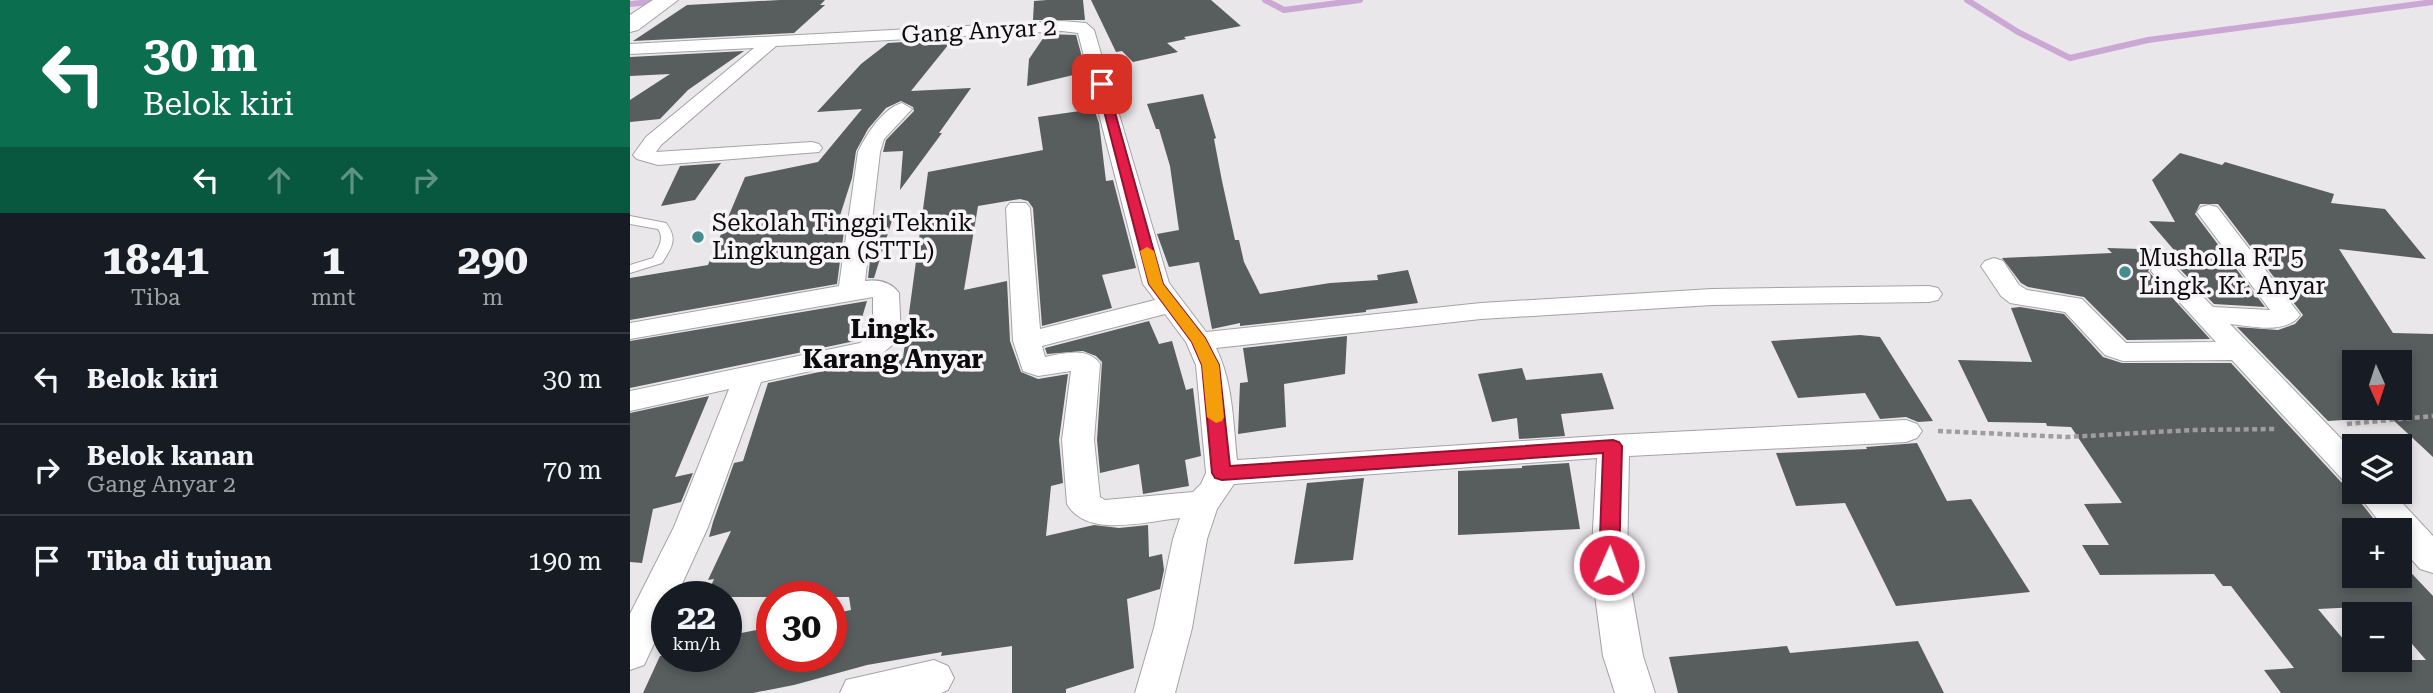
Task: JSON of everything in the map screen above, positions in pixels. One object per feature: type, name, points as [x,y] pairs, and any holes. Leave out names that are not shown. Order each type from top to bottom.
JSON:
[{"type":"street","name":"Gang Anyar 2","points":[[630,49],[1062,26],[1086,30],[1156,284],[1199,341],[1210,365],[1222,473]]},
{"type":"street","points":[[772,41],[653,141],[644,155],[658,159],[812,148]]},
{"type":"street","points":[[860,290],[869,152],[875,137],[902,109]]},
{"type":"street","points":[[630,143],[653,141]]},
{"type":"street","points":[[1018,208],[1027,341],[1033,365],[1079,361],[1086,364],[1078,440],[1084,504],[1101,513],[1202,504]]},
{"type":"street","points":[[2206,315],[2281,319],[2287,316],[2209,212]]},
{"type":"street","points":[[1994,266],[2010,290],[2019,298],[2073,305],[2115,349],[2123,352],[2242,351]]},
{"type":"street","points":[[2164,271],[2342,459]]},
{"type":"street","points":[[630,331],[860,290],[876,288],[886,293],[888,330],[887,338],[882,343],[843,356],[630,401]]},
{"type":"street","points":[[1199,341],[1508,309],[1712,297],[1929,295]]},
{"type":"street","points":[[1027,341],[1172,304]]},
{"type":"street","points":[[630,653],[691,527],[749,375]]},
{"type":"street","points":[[1155,693],[1173,628],[1190,539],[1202,504],[1215,490],[1222,473],[1613,446],[1906,431]]},
{"type":"street","points":[[1613,446],[1609,565],[1623,656],[1635,693]]},
{"type":"street","points":[[2383,504],[2433,559]]},
{"type":"street","points":[[860,693],[934,678]]},
{"type":"lane","points":[[630,220],[662,226],[667,233],[658,260],[630,269]]},
{"type":"path","points":[[1956,431],[2067,437],[2192,430],[2314,429],[2365,421],[2433,416]]},
{"type":"building","points":[[825,0],[820,5],[825,5],[794,33],[633,41],[687,5]]},
{"type":"building","points":[[1083,0],[1085,20],[1033,20],[1034,1]]},
{"type":"building","points":[[1091,0],[1211,0],[1241,26],[1184,37],[1186,39],[1167,43],[1178,52],[1133,62],[1122,51],[1116,52]]},
{"type":"building","points":[[1046,34],[1076,35],[1086,72],[1027,86],[1029,59]]},
{"type":"building","points":[[953,39],[911,91],[971,88],[900,190],[903,151],[883,152],[886,140],[914,111],[913,107],[901,101],[886,108],[868,129],[856,151],[852,178],[837,225],[845,223],[837,284],[630,320],[630,278],[708,265],[745,177],[818,162],[862,109],[817,112],[861,64],[888,43]]},
{"type":"building","points":[[744,51],[688,90],[660,119],[630,122],[630,100],[670,74],[630,76],[630,57]]},
{"type":"building","points":[[1203,94],[1216,138],[1214,139],[1235,240],[1239,240],[1244,262],[1260,294],[1330,283],[1378,280],[1377,275],[1408,270],[1418,303],[1366,312],[1240,326],[1240,323],[1212,329],[1199,262],[1169,267],[1157,234],[1179,230],[1170,166],[1159,129],[1156,129],[1147,104]]},
{"type":"building","points":[[1094,109],[1099,123],[1106,181],[1113,180],[1136,268],[1102,275],[1112,308],[1042,326],[1033,208],[1028,201],[1020,199],[978,206],[964,290],[1007,281],[1010,341],[1021,372],[1038,379],[1068,374],[1059,440],[1063,483],[1051,486],[1046,536],[1094,525],[1119,528],[1148,525],[1149,557],[1162,554],[1164,570],[1160,589],[1127,599],[1134,668],[1066,689],[1066,693],[1012,693],[1012,646],[941,656],[942,652],[847,670],[847,611],[851,610],[847,597],[847,581],[756,581],[756,597],[742,597],[742,581],[708,580],[731,531],[709,537],[713,522],[734,463],[743,461],[768,383],[847,366],[845,372],[903,358],[928,172],[1043,150],[1038,117]]},
{"type":"building","points":[[2180,153],[2222,165],[2225,162],[2334,194],[2331,203],[2385,209],[2426,259],[2339,249],[2393,333],[2433,334],[2433,457],[2412,437],[2412,434],[2408,434],[2393,420],[2412,420],[2412,350],[2342,350],[2344,420],[2328,421],[2237,327],[2278,330],[2295,324],[2303,315],[2218,204],[2200,204],[2195,214],[2265,307],[2214,304],[2175,264],[2165,261],[2154,264],[2148,271],[2210,339],[2127,340],[2084,297],[2028,287],[2021,283],[2002,258],[2112,253],[2107,248],[2174,250],[2149,221],[2175,222],[2152,180]]},
{"type":"building","points":[[721,163],[695,200],[661,206],[680,166]]},
{"type":"building","points":[[894,214],[874,278],[868,278],[875,218]]},
{"type":"building","points":[[867,301],[855,341],[630,388],[630,341]]},
{"type":"building","points":[[2011,308],[2064,314],[2103,357],[2122,363],[2231,363],[2342,483],[2342,504],[2362,504],[2373,518],[2342,518],[2342,588],[2412,588],[2412,574],[2433,596],[2433,693],[2281,693],[2264,670],[2294,668],[2231,586],[2223,586],[2214,574],[2100,575],[2082,545],[2109,545],[2084,504],[2122,503],[2071,427],[2047,426],[2046,423],[1988,422],[1958,360],[2032,362]]},
{"type":"building","points":[[1149,321],[1159,344],[1172,341],[1186,390],[1193,388],[1201,456],[1185,460],[1189,486],[1143,494],[1139,464],[1100,473],[1097,440],[1102,362],[1096,356],[1083,351],[1047,354],[1045,348]]},
{"type":"building","points":[[1860,335],[1880,337],[1933,421],[1918,422],[1906,417],[1880,419],[1865,393],[1798,398],[1771,341]]},
{"type":"building","points":[[1347,336],[1345,374],[1284,384],[1286,427],[1238,434],[1240,383],[1248,382],[1243,348]]},
{"type":"building","points":[[1522,368],[1526,380],[1602,373],[1614,409],[1561,414],[1565,436],[1519,439],[1517,418],[1492,422],[1478,374]]},
{"type":"building","points":[[709,396],[675,477],[693,473],[681,502],[653,509],[642,563],[630,562],[630,413]]},
{"type":"building","points":[[1917,443],[1947,501],[1971,499],[2030,592],[1896,606],[1845,503],[1796,506],[1776,453],[1867,449],[1866,447]]},
{"type":"building","points":[[1569,463],[1580,529],[1458,535],[1458,471]]},
{"type":"building","points":[[1364,478],[1353,560],[1294,564],[1307,483]]},
{"type":"building","points":[[756,630],[756,672],[841,672],[753,693],[643,693],[653,672],[742,672],[742,633]]},
{"type":"building","points":[[1918,641],[1944,693],[1678,693],[1669,657],[1787,646],[1790,653]]},
{"type":"waterway","points":[[630,4],[674,0]]},
{"type":"waterway","points":[[1265,0],[1284,10],[1360,0]]},
{"type":"waterway","points":[[1967,0],[2018,32],[2070,58],[2148,40],[2433,2]]},
{"type":"slow traffic","points":[[1147,251],[1156,284],[1199,341],[1210,365],[1216,417]]},
{"type":"place","name":"Sekolah Tinggi Teknik Lingkungan (STTL)","points":[[698,237]]},
{"type":"place","name":"Musholla RT 5 Lingk. Kr. Anyar","points":[[2125,272]]},
{"type":"district","name":"Lingk. Karang Anyar","points":[[893,344]]},
{"type":"route","points":[[1102,84],[1156,284],[1199,341],[1210,365],[1222,473],[1613,446],[1609,565]]}]
